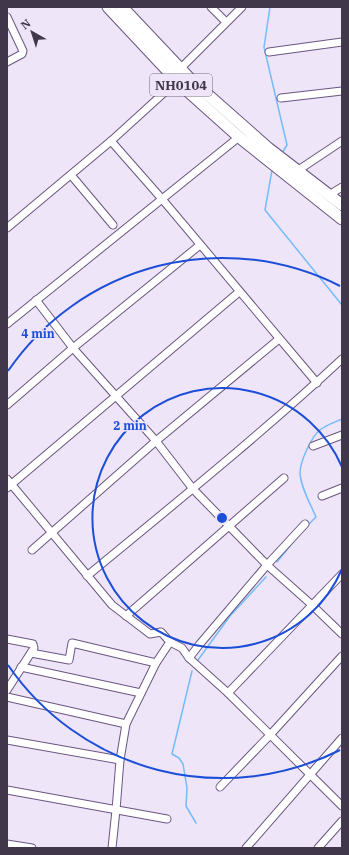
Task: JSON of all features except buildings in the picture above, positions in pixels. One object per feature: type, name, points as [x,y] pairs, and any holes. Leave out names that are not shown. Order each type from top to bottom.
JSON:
[{"type":"highway","name":"NH0104","points":[[108,7],[183,82],[238,131],[282,165],[342,219]]},
{"type":"highway","name":"NH0104","points":[[122,7],[180,69],[183,82]]},
{"type":"highway","name":"NH0104","points":[[282,165],[297,171],[342,206]]},
{"type":"street","points":[[211,7],[226,22]]},
{"type":"street","points":[[180,69],[242,7]]},
{"type":"street","points":[[7,17],[23,51],[22,54],[7,62]]},
{"type":"street","points":[[269,52],[342,42]]},
{"type":"street","points":[[7,228],[183,82]]},
{"type":"street","points":[[281,98],[342,91]]},
{"type":"street","points":[[7,324],[162,199],[238,131]]},
{"type":"street","points":[[111,141],[162,199],[316,383]]},
{"type":"street","points":[[297,171],[342,141]]},
{"type":"street","points":[[71,175],[113,225]]},
{"type":"street","points":[[329,195],[342,187]]},
{"type":"street","points":[[7,405],[73,348],[200,245]]},
{"type":"street","points":[[239,292],[116,396],[8,484],[52,532],[112,605],[150,634],[161,632],[170,642],[182,648],[190,658],[342,806]]},
{"type":"street","points":[[36,300],[73,348],[156,441],[193,489],[267,565],[342,634]]},
{"type":"street","points":[[32,550],[156,441],[279,339]]},
{"type":"street","points":[[87,576],[193,489],[342,359]]},
{"type":"street","points":[[313,446],[342,435]]},
{"type":"street","points":[[126,616],[284,478]]},
{"type":"street","points":[[322,496],[342,488]]},
{"type":"street","points":[[190,658],[199,645],[267,565],[304,524]]},
{"type":"street","points":[[228,694],[342,574]]},
{"type":"street","points":[[7,639],[33,644],[34,648],[7,689]]},
{"type":"street","points":[[112,848],[120,760],[126,724],[156,663],[170,642]]},
{"type":"street","points":[[30,653],[69,660],[72,644],[156,663]]},
{"type":"street","points":[[220,787],[342,656]]},
{"type":"street","points":[[21,667],[141,693]]},
{"type":"street","points":[[7,697],[126,724]]},
{"type":"street","points":[[246,848],[342,738]]},
{"type":"street","points":[[7,740],[120,760]]},
{"type":"street","points":[[7,790],[167,819]]},
{"type":"street","points":[[318,848],[342,821]]},
{"type":"street","points":[[7,844],[32,848]]},
{"type":"waterway","points":[[270,7],[264,47],[287,145],[282,153]]},
{"type":"waterway","points":[[272,170],[265,210],[342,305]]},
{"type":"waterway","points":[[307,526],[316,517],[302,484],[300,468],[307,450],[317,433],[325,427],[342,419]]},
{"type":"waterway","points":[[277,562],[294,541]]},
{"type":"waterway","points":[[198,660],[230,616],[266,577]]},
{"type":"waterway","points":[[192,671],[172,754],[179,758],[183,764],[187,788],[186,806],[196,823]]}]
